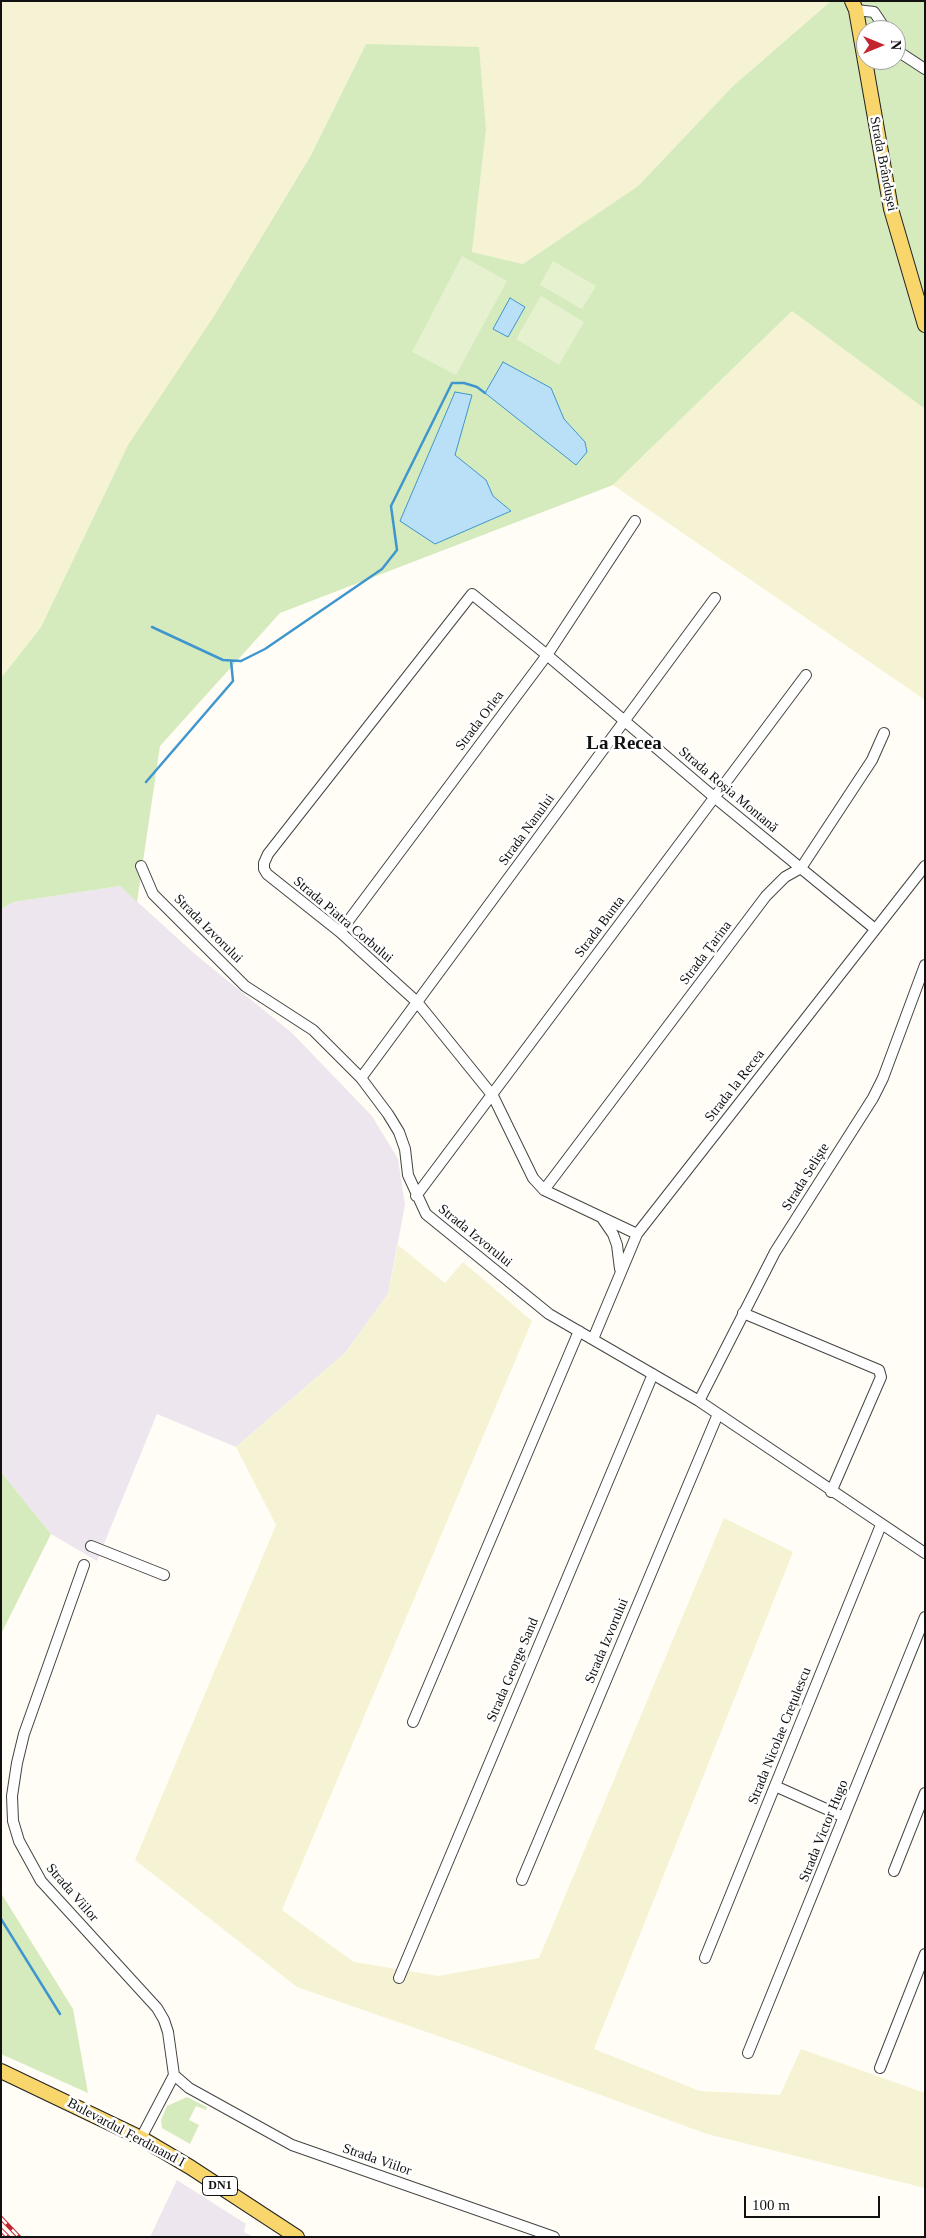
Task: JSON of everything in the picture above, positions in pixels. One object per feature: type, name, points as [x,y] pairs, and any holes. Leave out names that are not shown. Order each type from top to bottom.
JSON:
[{"type":"main road","name":"Strada Brândușei","points":[[854,6],[891,209],[925,325]]},
{"type":"main road","name":"Bulevardul Ferdinand I","points":[[1,2071],[141,2138],[190,2167],[297,2237]]},
{"type":"street","points":[[854,6],[874,12],[879,20]]},
{"type":"street","points":[[906,57],[925,69]]},
{"type":"street","name":"Strada Orlea","points":[[340,932],[547,655],[635,521]]},
{"type":"street","name":"Strada Roșia Montană","points":[[472,594],[547,655],[714,798],[875,930]]},
{"type":"street","name":"Strada Piatra Corbului","points":[[472,594],[268,854],[264,863],[264,870],[340,932],[417,1002],[493,1096],[534,1178],[544,1190],[637,1234]]},
{"type":"street","name":"Strada Nanului","points":[[361,1078],[714,598]]},
{"type":"street","name":"Strada Bunta","points":[[416,1196],[493,1096],[806,675]]},
{"type":"street","name":"Strada Țarina","points":[[544,1190],[766,896],[785,877],[801,868],[872,760],[884,732]]},
{"type":"street","name":"Strada Izvorului","points":[[141,866],[153,894],[238,979],[313,1030],[361,1078],[399,1132],[405,1149],[408,1176],[426,1214],[549,1314],[699,1401],[831,1492],[925,1553]]},
{"type":"street","name":"Strada la Recea","points":[[593,1339],[637,1234],[925,866]]},
{"type":"street","name":"Strada Seliște","points":[[699,1401],[742,1313],[775,1252],[873,1098],[883,1078],[925,965]]},
{"type":"street","points":[[601,1218],[613,1234],[618,1245],[620,1260],[619,1276]]},
{"type":"street","points":[[742,1313],[879,1370],[881,1377],[831,1492]]},
{"type":"street","points":[[413,1722],[579,1331]]},
{"type":"street","name":"Strada George Sand","points":[[400,1978],[653,1374]]},
{"type":"street","name":"Strada Izvorului","points":[[522,1880],[718,1414]]},
{"type":"street","name":"Strada Nicolae Crețulescu","points":[[705,1958],[881,1525]]},
{"type":"street","points":[[91,1546],[164,1575]]},
{"type":"street","name":"Strada Viilor","points":[[84,1564],[24,1734],[12,1796],[14,1821],[19,1841],[41,1881],[157,2008],[168,2032],[174,2076],[189,2088],[292,2145],[554,2237]]},
{"type":"street","name":"Strada Victor Hugo","points":[[748,2054],[925,1617]]},
{"type":"street","points":[[775,1786],[844,1817]]},
{"type":"street","points":[[894,1871],[925,1793]]},
{"type":"street","points":[[880,2068],[925,1954]]},
{"type":"street","points":[[141,2138],[174,2076]]},
{"type":"shaded area","points":[[1,1],[831,1],[733,86],[638,186],[523,264],[472,252],[486,130],[366,44],[311,155],[214,316],[128,445],[41,627],[1,678]]},
{"type":"shaded area","points":[[792,311],[925,409],[925,700],[613,485]]},
{"type":"shaded area","points":[[120,886],[196,955],[292,1033],[372,1116],[398,1159],[405,1205],[388,1294],[345,1353],[236,1447],[157,1414],[97,1561],[51,1534],[1,1472],[1,909],[14,902]]},
{"type":"shaded area","points":[[398,1245],[445,1283],[463,1262],[532,1321],[282,1910],[354,1962],[438,1976],[539,1958],[724,1518],[793,1552],[594,2049],[700,2091],[780,2095],[801,2049],[925,2093],[925,2188],[707,2134],[464,2045],[297,1987],[135,1860],[276,1525],[236,1447],[345,1353],[388,1294]]},
{"type":"shaded area","points":[[177,2180],[246,2224],[244,2232],[254,2237],[150,2237]]},
{"type":"green space","points":[[831,1],[925,1],[925,409],[792,311],[613,485],[280,613],[160,746],[137,902],[120,886],[14,902],[1,909],[1,678],[41,627],[128,445],[214,316],[311,155],[366,44],[479,47],[486,130],[472,252],[523,264],[638,186],[733,86]]},
{"type":"green space","points":[[462,256],[507,281],[456,375],[412,352]]},
{"type":"green space","points":[[553,261],[596,286],[582,309],[540,285]]},
{"type":"green space","points":[[541,296],[584,322],[559,365],[516,339]]},
{"type":"green space","points":[[1,1472],[51,1534],[1,1634]]},
{"type":"green space","points":[[1,1893],[73,2009],[88,2093],[1,2054]]},
{"type":"green space","points":[[187,2097],[207,2107],[206,2110],[196,2106],[189,2120],[199,2125],[190,2144],[162,2128],[161,2120],[167,2106]]},
{"type":"water","points":[[510,298],[525,307],[508,337],[493,329]]},
{"type":"water","points":[[503,362],[551,388],[564,419],[585,442],[587,452],[576,465],[485,393]]},
{"type":"water","points":[[455,392],[472,395],[455,455],[486,480],[493,496],[511,511],[435,544],[400,521]]},
{"type":"waterway","points":[[152,627],[223,660],[241,661],[265,649],[382,569],[397,550],[391,506],[452,383],[464,383],[477,387],[485,393]]},
{"type":"waterway","points":[[146,782],[233,681],[231,661]]},
{"type":"waterway","points":[[1,1919],[60,2014]]},
{"type":"railway","points":[[1,2218],[19,2237]]},
{"type":"railway","points":[[1,2230],[8,2237]]},
{"type":"district","name":"La Recea","points":[[624,744]]}]
